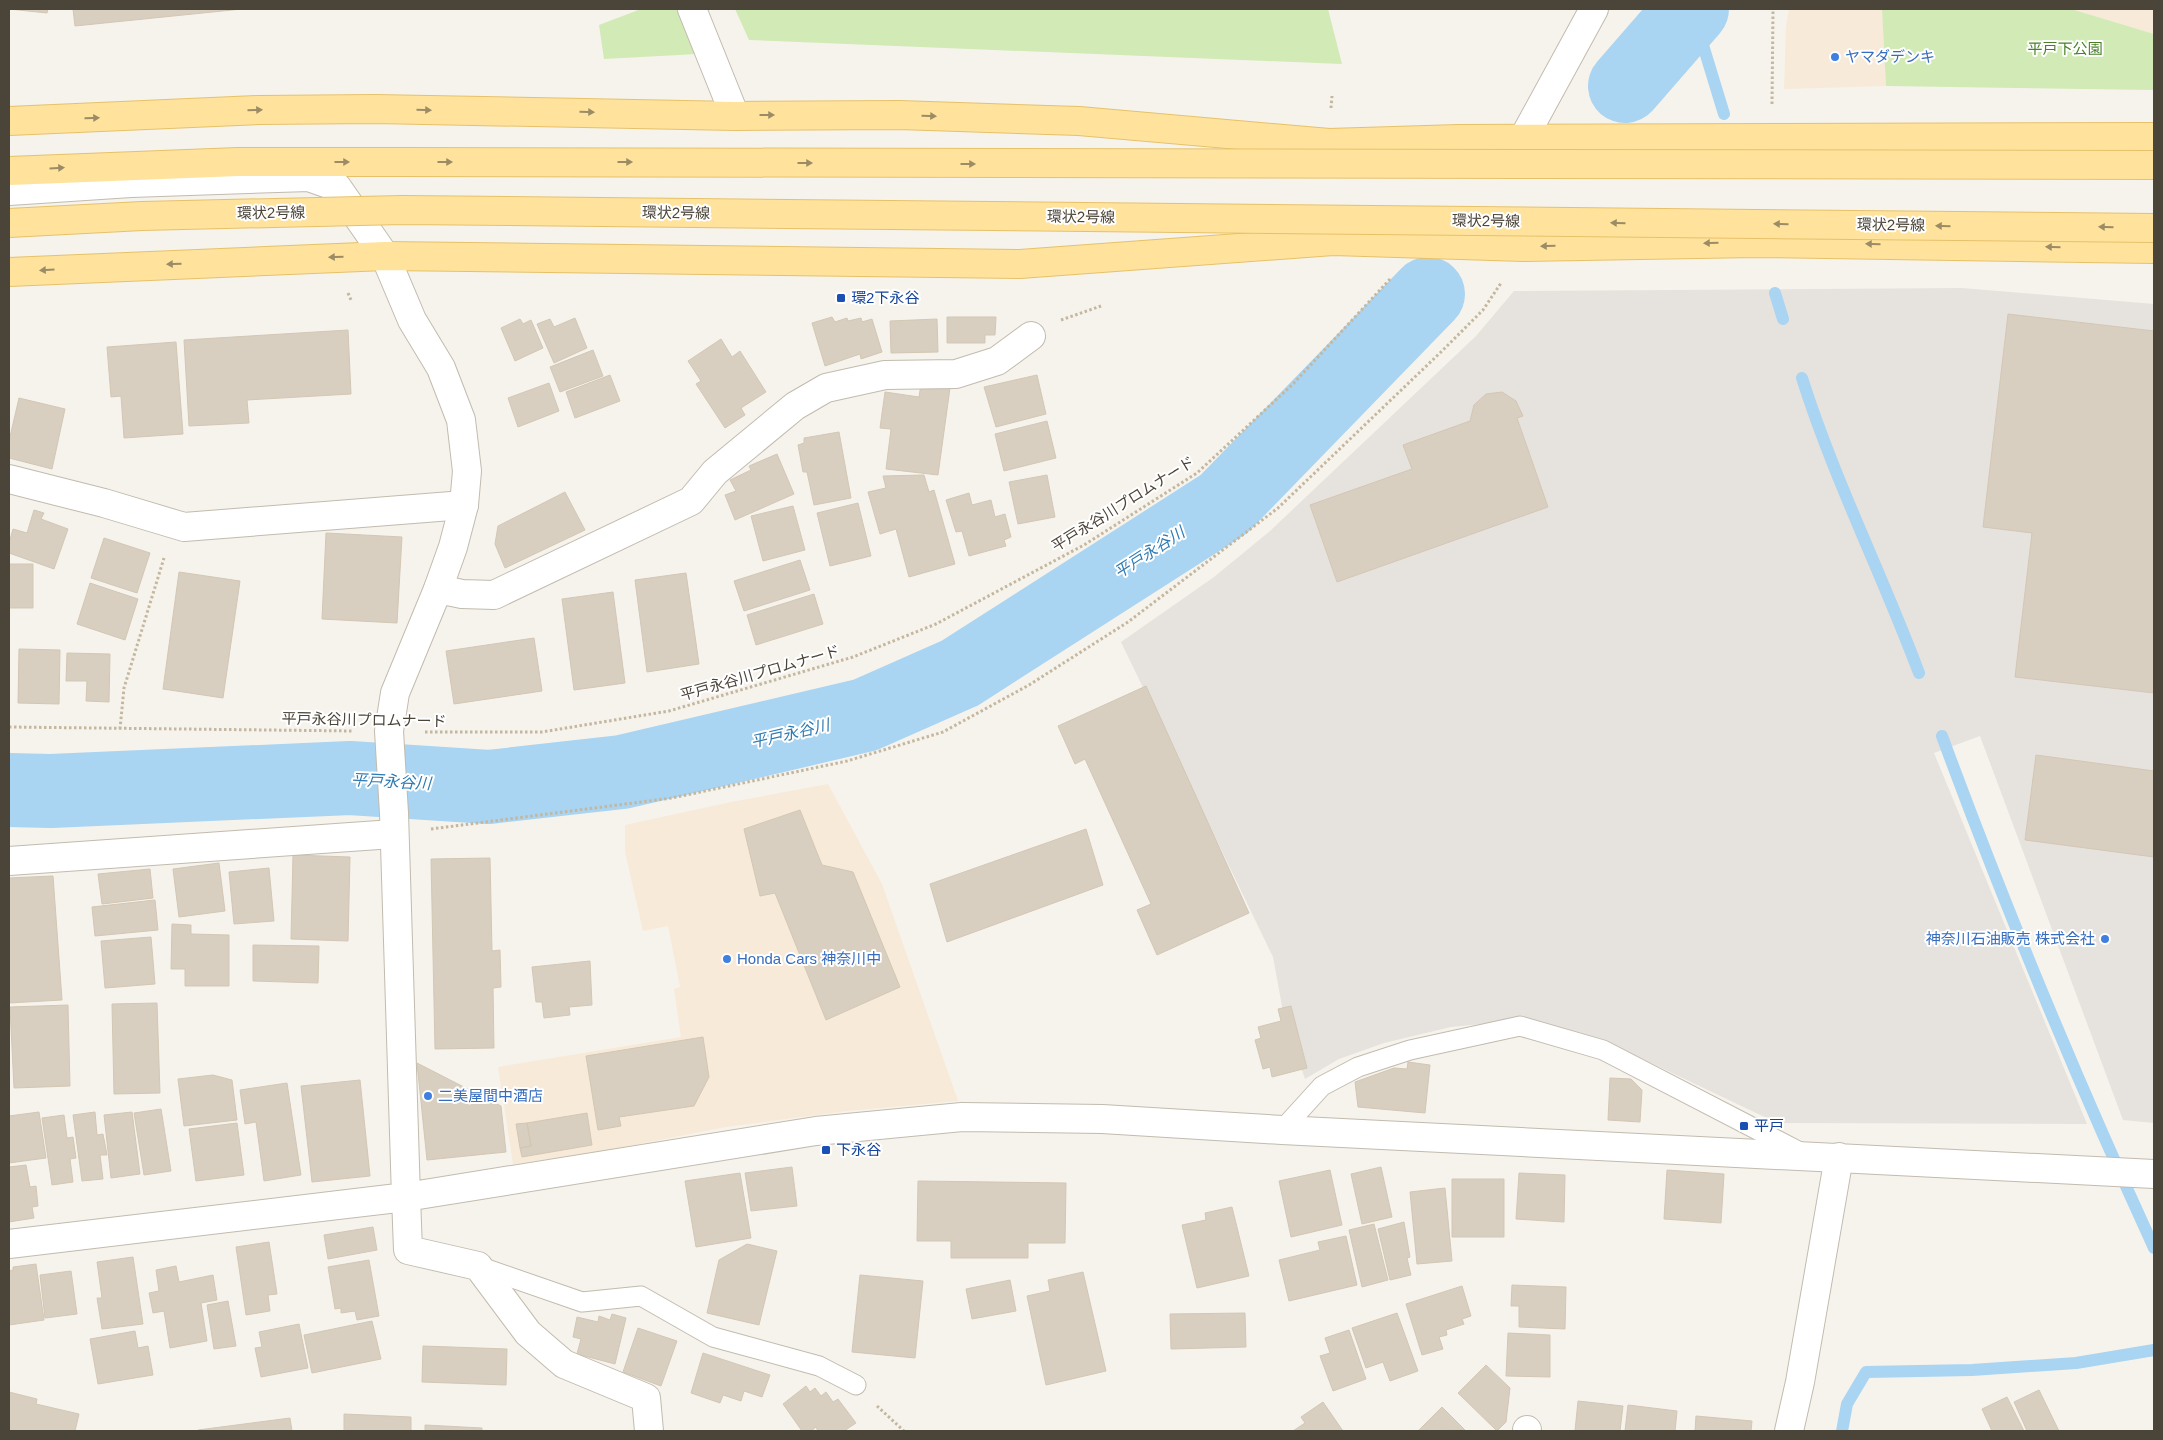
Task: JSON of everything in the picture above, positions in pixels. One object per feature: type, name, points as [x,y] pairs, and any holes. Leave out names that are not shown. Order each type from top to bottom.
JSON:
[{"type":"main road","points":[[9,121],[259,110],[375,109],[735,116],[899,115],[1078,121],[1329,143],[1523,139],[2154,137]]},
{"type":"main road","points":[[9,171],[238,162],[2154,165]]},
{"type":"main road","name":"環状2号線","points":[[9,223],[142,216],[402,210],[2154,228]]},
{"type":"main road","points":[[9,272],[385,256],[1020,264],[1333,241],[1524,247],[1756,242],[2154,249]]},
{"type":"street","points":[[692,9],[735,116]]},
{"type":"street","points":[[1523,139],[1594,9]]},
{"type":"street","points":[[9,191],[131,183],[309,177],[337,187],[385,256],[412,320],[441,368],[461,420],[467,472],[464,504],[453,547],[438,589],[394,693],[389,741],[408,1250],[478,1266],[528,1334],[564,1364],[646,1398],[649,1431]]},
{"type":"street","points":[[438,589],[462,594],[494,595],[691,501],[715,472],[795,406],[826,388],[885,375],[956,374],[997,360],[1031,336]]},
{"type":"street","points":[[9,479],[104,503],[184,527],[464,504]]},
{"type":"street","points":[[9,861],[393,823]]},
{"type":"street","points":[[9,1244],[406,1197],[816,1131],[962,1117],[1102,1119],[1282,1130],[2154,1174]]},
{"type":"street","points":[[1789,1431],[1800,1382],[1839,1158]]},
{"type":"lane","points":[[1282,1130],[1322,1086],[1358,1067],[1410,1050],[1520,1026],[1604,1050],[1807,1156]]},
{"type":"lane","points":[[478,1266],[582,1302],[641,1296],[713,1337],[819,1366],[856,1385]]},
{"type":"path","points":[[1772,107],[1773,9]]},
{"type":"path","points":[[393,823],[672,798],[847,762],[943,732],[1029,686],[1128,622],[1278,508],[1483,310],[1524,247]]},
{"type":"path","name":"平戸永谷川プロムナード","points":[[9,727],[120,728],[389,741],[542,732],[669,711],[853,657],[936,624],[1084,545],[1197,473],[1293,384],[1392,278]]},
{"type":"path","points":[[120,728],[124,688],[174,524]]},
{"type":"shaded area","name":"ヤマダデンキ","points":[[1789,9],[1882,9],[1886,86],[1784,89],[1786,27]]},
{"type":"shaded area","points":[[2071,9],[2154,9],[2154,34]]},
{"type":"shaded area","points":[[1962,288],[2154,304],[2154,1123],[2123,1120],[1980,736],[1934,753],[2087,1124],[1777,1123],[1601,1039],[1531,1019],[1451,1027],[1384,1043],[1339,1059],[1305,1079],[1284,1017],[1273,957],[1121,642],[1214,577],[1270,531],[1476,336],[1514,291]]},
{"type":"shaded area","points":[[828,784],[882,884],[958,1101],[847,1111],[726,1127],[598,1152],[513,1164],[498,1067],[681,1037],[674,989],[680,987],[668,926],[643,931],[625,852],[625,825],[731,802]]},
{"type":"green space","points":[[641,9],[677,9],[697,54],[604,59],[599,25]]},
{"type":"green space","points":[[735,9],[1328,9],[1342,64],[749,40]]},
{"type":"green space","name":"平戸下公園","points":[[1882,9],[2071,9],[2154,34],[2154,90],[1886,86]]},
{"type":"building","points":[[9,9],[48,9],[47,13]]},
{"type":"building","points":[[73,9],[242,9],[75,26]]},
{"type":"building","points":[[2008,314],[2154,331],[2154,693],[2015,677],[2032,533],[1983,527]]},
{"type":"building","points":[[832,317],[835,322],[847,318],[848,321],[861,318],[862,322],[872,319],[882,352],[861,359],[860,354],[825,366],[812,323]]},
{"type":"building","points":[[947,317],[996,317],[995,335],[985,335],[985,343],[947,343]]},
{"type":"building","points":[[575,318],[587,348],[554,363],[537,324],[550,319],[554,327]]},
{"type":"building","points":[[520,319],[523,324],[531,320],[543,348],[515,361],[501,328]]},
{"type":"building","points":[[937,319],[938,352],[891,353],[890,321]]},
{"type":"building","points":[[348,330],[351,394],[247,400],[249,423],[189,426],[184,340]]},
{"type":"building","points":[[721,339],[732,357],[740,351],[766,392],[741,408],[745,415],[725,428],[696,384],[701,381],[688,361]]},
{"type":"building","points":[[176,342],[183,434],[124,438],[121,396],[111,397],[107,347]]},
{"type":"building","points":[[593,350],[603,376],[560,392],[550,367]]},
{"type":"building","points":[[610,375],[620,401],[575,418],[566,392]]},
{"type":"building","points":[[1037,375],[1046,414],[996,427],[984,387]]},
{"type":"building","points":[[549,383],[559,411],[518,427],[508,398]]},
{"type":"building","points":[[921,384],[950,388],[938,475],[886,469],[891,429],[880,428],[885,392],[919,397]]},
{"type":"building","points":[[1502,392],[1516,401],[1523,416],[1517,418],[1548,507],[1337,582],[1310,505],[1412,469],[1403,445],[1470,421],[1474,405],[1486,394]]},
{"type":"building","points":[[19,398],[65,409],[52,469],[9,458],[9,441]]},
{"type":"building","points":[[1047,421],[1056,458],[1004,471],[995,434]]},
{"type":"building","points":[[839,432],[851,498],[814,505],[807,472],[803,472],[798,445],[804,443],[804,438]]},
{"type":"building","points":[[777,454],[794,494],[735,520],[725,495],[736,491],[730,480],[751,470],[749,466]]},
{"type":"building","points":[[924,475],[929,492],[934,490],[955,564],[909,577],[896,529],[880,534],[868,492],[886,488],[883,476]]},
{"type":"building","points":[[1047,475],[1055,517],[1018,524],[1009,482]]},
{"type":"building","points":[[565,492],[585,530],[505,568],[495,544],[498,526]]},
{"type":"building","points":[[969,493],[972,505],[991,500],[995,517],[1005,514],[1011,537],[1004,540],[1006,546],[969,556],[962,531],[956,532],[946,500]]},
{"type":"building","points":[[858,503],[871,556],[830,566],[817,513]]},
{"type":"building","points":[[793,506],[805,550],[763,561],[751,516]]},
{"type":"building","points":[[34,510],[44,513],[41,519],[68,529],[54,569],[9,553],[9,543],[13,529],[27,533]]},
{"type":"building","points":[[326,533],[402,537],[397,623],[322,619]]},
{"type":"building","points":[[104,538],[150,553],[137,593],[91,578]]},
{"type":"building","points":[[800,560],[810,590],[744,611],[734,581]]},
{"type":"building","points":[[9,564],[33,564],[33,608],[9,608]]},
{"type":"building","points":[[179,572],[240,581],[223,698],[163,689]]},
{"type":"building","points":[[686,573],[699,664],[647,672],[635,580]]},
{"type":"building","points":[[90,583],[138,599],[125,640],[77,624]]},
{"type":"building","points":[[613,592],[625,683],[574,690],[562,599]]},
{"type":"building","points":[[814,594],[823,624],[756,645],[747,615]]},
{"type":"building","points":[[534,638],[542,691],[454,704],[446,651]]},
{"type":"building","points":[[19,649],[60,650],[59,704],[18,703]]},
{"type":"building","points":[[67,653],[110,654],[109,702],[86,701],[87,681],[66,681]]},
{"type":"building","points":[[1146,686],[1249,913],[1157,955],[1137,910],[1151,904],[1085,759],[1075,764],[1058,726]]},
{"type":"building","points":[[2036,755],[2154,771],[2154,857],[2025,840]]},
{"type":"building","points":[[800,810],[822,865],[853,872],[900,987],[826,1020],[775,893],[760,896],[744,829]]},
{"type":"building","points":[[1086,829],[1103,885],[947,942],[930,884]]},
{"type":"building","points":[[293,855],[350,857],[348,941],[291,939]]},
{"type":"building","points":[[490,858],[492,951],[500,950],[501,987],[493,988],[494,1048],[435,1049],[431,859]]},
{"type":"building","points":[[219,863],[225,911],[179,917],[173,869]]},
{"type":"building","points":[[269,868],[274,921],[234,924],[229,872]]},
{"type":"building","points":[[150,869],[153,898],[102,904],[98,874]]},
{"type":"building","points":[[53,876],[62,1000],[9,1003],[9,878]]},
{"type":"building","points":[[155,900],[158,930],[95,936],[92,907]]},
{"type":"building","points":[[172,924],[191,925],[191,934],[229,935],[229,986],[185,986],[185,969],[171,969]]},
{"type":"building","points":[[151,937],[155,984],[105,988],[101,941]]},
{"type":"building","points":[[253,945],[319,946],[318,983],[253,981]]},
{"type":"building","points":[[590,961],[592,1005],[569,1007],[570,1015],[544,1018],[542,1002],[536,1002],[532,967]]},
{"type":"building","points":[[157,1003],[160,1093],[114,1094],[112,1004]]},
{"type":"building","points":[[68,1005],[70,1086],[14,1088],[10,1007]]},
{"type":"building","points":[[1291,1006],[1307,1068],[1272,1077],[1270,1067],[1263,1069],[1255,1040],[1261,1038],[1258,1027],[1281,1021],[1278,1009]]},
{"type":"building","points":[[703,1037],[709,1077],[694,1106],[619,1117],[621,1126],[598,1130],[586,1056]]},
{"type":"building","points":[[1408,1062],[1430,1065],[1425,1113],[1358,1107],[1355,1082],[1394,1068],[1407,1069]]},
{"type":"building","points":[[417,1063],[501,1106],[506,1152],[427,1160]]},
{"type":"building","points":[[213,1075],[232,1080],[237,1120],[184,1126],[178,1079]]},
{"type":"building","points":[[1610,1078],[1631,1079],[1642,1090],[1640,1122],[1608,1120]]},
{"type":"building","points":[[360,1080],[370,1176],[312,1182],[301,1086]]},
{"type":"building","points":[[287,1083],[301,1175],[264,1181],[256,1122],[245,1124],[240,1090]]},
{"type":"building","points":[[161,1109],[171,1171],[144,1175],[134,1113]]},
{"type":"building","points":[[39,1112],[46,1158],[9,1163],[9,1116]]},
{"type":"building","points":[[95,1112],[97,1135],[103,1134],[107,1155],[100,1155],[103,1179],[82,1181],[73,1115]]},
{"type":"building","points":[[132,1112],[140,1174],[111,1178],[104,1115]]},
{"type":"building","points":[[587,1113],[592,1145],[522,1157],[520,1148],[531,1146],[527,1123]]},
{"type":"building","points":[[64,1115],[67,1138],[73,1137],[76,1158],[70,1159],[73,1182],[52,1185],[42,1118]]},
{"type":"building","points":[[237,1123],[244,1175],[196,1181],[189,1129]]},
{"type":"building","points":[[527,1123],[531,1146],[520,1148],[516,1124]]},
{"type":"building","points":[[26,1165],[30,1187],[36,1186],[38,1206],[32,1207],[34,1218],[9,1222],[9,1167]]},
{"type":"building","points":[[792,1167],[797,1206],[751,1211],[745,1173]]},
{"type":"building","points":[[1381,1167],[1392,1217],[1362,1224],[1351,1174]]},
{"type":"building","points":[[1330,1170],[1342,1225],[1291,1237],[1279,1181]]},
{"type":"building","points":[[1667,1170],[1724,1174],[1721,1223],[1664,1219]]},
{"type":"building","points":[[740,1173],[751,1238],[696,1247],[685,1181]]},
{"type":"building","points":[[1519,1173],[1565,1175],[1564,1222],[1516,1219]]},
{"type":"building","points":[[1452,1179],[1504,1179],[1504,1237],[1452,1237]]},
{"type":"building","points":[[918,1181],[1066,1183],[1065,1243],[1028,1243],[1028,1258],[951,1258],[951,1241],[917,1241]]},
{"type":"building","points":[[1445,1188],[1452,1261],[1417,1264],[1410,1192]]},
{"type":"building","points":[[1232,1207],[1249,1276],[1197,1288],[1182,1225],[1206,1220],[1205,1213]]},
{"type":"building","points":[[1404,1222],[1410,1257],[1407,1258],[1411,1275],[1390,1280],[1378,1229]]},
{"type":"building","points":[[1374,1224],[1388,1280],[1362,1287],[1349,1230]]},
{"type":"building","points":[[373,1227],[377,1250],[328,1259],[324,1235]]},
{"type":"building","points":[[1346,1236],[1357,1285],[1289,1301],[1279,1260],[1320,1250],[1318,1242]]},
{"type":"building","points":[[269,1242],[277,1294],[268,1295],[270,1311],[246,1315],[236,1247]]},
{"type":"building","points":[[747,1244],[777,1251],[759,1325],[707,1313],[719,1260]]},
{"type":"building","points":[[133,1257],[143,1324],[102,1329],[97,1298],[102,1298],[97,1262]]},
{"type":"building","points":[[369,1260],[379,1316],[357,1320],[355,1311],[341,1313],[341,1308],[335,1309],[328,1267]]},
{"type":"building","points":[[36,1264],[44,1320],[9,1325],[9,1271],[13,1270],[13,1267]]},
{"type":"building","points":[[176,1266],[179,1282],[213,1275],[217,1300],[201,1303],[207,1341],[170,1348],[164,1311],[153,1313],[149,1293],[159,1291],[156,1270]]},
{"type":"building","points":[[71,1271],[77,1314],[45,1318],[40,1275]]},
{"type":"building","points":[[1083,1272],[1106,1371],[1046,1385],[1027,1296],[1050,1291],[1048,1280]]},
{"type":"building","points":[[860,1275],[923,1281],[915,1358],[852,1352]]},
{"type":"building","points":[[1010,1280],[1016,1311],[972,1319],[966,1289]]},
{"type":"building","points":[[1512,1285],[1566,1287],[1565,1329],[1519,1327],[1519,1306],[1511,1306]]},
{"type":"building","points":[[1462,1286],[1471,1316],[1462,1319],[1464,1324],[1446,1330],[1447,1335],[1439,1337],[1443,1349],[1422,1355],[1406,1304]]},
{"type":"building","points":[[228,1301],[236,1346],[214,1349],[207,1305]]},
{"type":"building","points":[[1245,1313],[1246,1347],[1171,1349],[1170,1314]]},
{"type":"building","points":[[1397,1313],[1418,1371],[1390,1381],[1383,1362],[1366,1368],[1352,1328]]},
{"type":"building","points":[[612,1314],[626,1318],[615,1364],[577,1354],[581,1339],[573,1337],[577,1317],[598,1322],[599,1316],[610,1320]]},
{"type":"building","points":[[372,1321],[381,1359],[312,1373],[304,1335]]},
{"type":"building","points":[[299,1324],[308,1368],[261,1377],[255,1348],[262,1347],[259,1332]]},
{"type":"building","points":[[638,1328],[677,1341],[661,1386],[623,1372]]},
{"type":"building","points":[[1349,1330],[1366,1379],[1333,1391],[1320,1356],[1330,1353],[1325,1338]]},
{"type":"building","points":[[135,1331],[138,1348],[148,1346],[153,1375],[98,1384],[90,1339]]},
{"type":"building","points":[[1508,1333],[1550,1335],[1550,1377],[1506,1376]]},
{"type":"building","points":[[423,1346],[507,1349],[506,1385],[422,1382]]},
{"type":"building","points":[[703,1353],[770,1375],[762,1397],[744,1391],[741,1401],[723,1395],[720,1403],[691,1393]]},
{"type":"building","points":[[1486,1365],[1510,1388],[1506,1422],[1497,1431],[1458,1393]]},
{"type":"building","points":[[806,1386],[810,1392],[815,1388],[821,1396],[826,1392],[833,1402],[838,1399],[856,1423],[844,1431],[818,1431],[816,1427],[811,1431],[802,1431],[783,1404]]},
{"type":"building","points":[[2039,1390],[2059,1431],[2027,1431],[2014,1402]]},
{"type":"building","points":[[9,1392],[37,1399],[36,1404],[79,1414],[75,1431],[9,1431]]},
{"type":"building","points":[[2007,1397],[2024,1431],[1992,1431],[1982,1409]]},
{"type":"building","points":[[1578,1401],[1623,1406],[1620,1431],[1575,1431]]},
{"type":"building","points":[[1323,1402],[1343,1431],[1293,1431],[1305,1423],[1301,1417]]},
{"type":"building","points":[[1628,1405],[1677,1411],[1675,1431],[1625,1431]]},
{"type":"building","points":[[1442,1407],[1465,1430],[1418,1431]]},
{"type":"building","points":[[344,1414],[411,1417],[411,1431],[344,1431]]},
{"type":"building","points":[[1696,1416],[1752,1421],[1751,1431],[1695,1431]]},
{"type":"building","points":[[290,1418],[292,1431],[198,1430]]},
{"type":"building","points":[[425,1425],[482,1428],[482,1431],[425,1431]]},
{"type":"waterway","points":[[1692,9],[1724,114]]},
{"type":"waterway","name":"平戸永谷川","points":[[1625,86],[1692,9]]},
{"type":"waterway","points":[[1775,293],[1783,319]]},
{"type":"waterway","name":"平戸永谷川","points":[[9,790],[51,791],[350,778],[489,787],[622,772],[865,715],[960,673],[1224,504],[1428,294]]},
{"type":"waterway","points":[[1802,378],[1843,490],[1890,599],[1919,673]]},
{"type":"waterway","points":[[1942,736],[1991,866],[2043,994],[2097,1122],[2154,1248]]},
{"type":"waterway","points":[[1842,1431],[1847,1404],[1866,1372],[1972,1370],[2076,1363],[2154,1350]]},
{"type":"place","name":"ヤマダデンキ","points":[[1835,57]]},
{"type":"place","name":"環2下永谷","points":[[841,298]]},
{"type":"place","name":"神奈川石油販売 株式会社","points":[[2105,939]]},
{"type":"place","name":"Honda Cars 神奈川中","points":[[727,959]]},
{"type":"place","name":"二美屋間中酒店","points":[[428,1096]]},
{"type":"place","name":"平戸","points":[[1744,1126]]},
{"type":"place","name":"下永谷","points":[[826,1150]]}]
